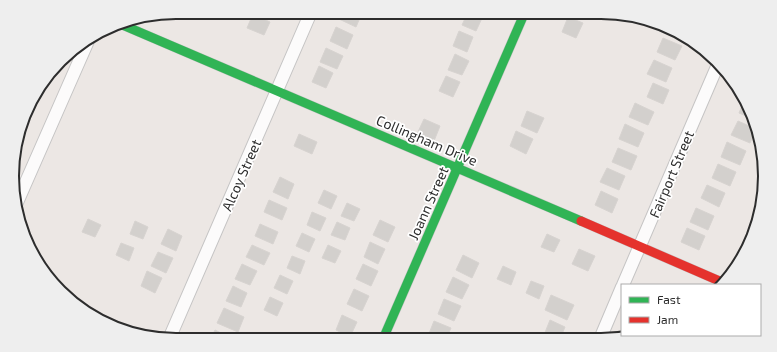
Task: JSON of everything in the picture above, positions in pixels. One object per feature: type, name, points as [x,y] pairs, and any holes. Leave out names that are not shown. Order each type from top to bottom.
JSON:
[{"type":"street","name":"Alcoy Street","points":[[172,333],[309,19]]},
{"type":"street","name":"Joann Street","points":[[386,333],[522,19]]},
{"type":"street","name":"Collingham Drive","points":[[126,27],[278,91],[718,281]]},
{"type":"street","points":[[20,196],[85,48]]},
{"type":"street","name":"Fairport Street","points":[[623,284],[715,68]]},
{"type":"street","name":"Fairport Street","points":[[602,333],[621,288]]},
{"type":"building","points":[[251,19],[264,19],[270,22],[264,35],[247,28]]},
{"type":"building","points":[[339,19],[359,19],[356,27]]},
{"type":"building","points":[[465,19],[482,19],[476,31],[462,25]]},
{"type":"building","points":[[567,19],[573,19],[583,23],[576,38],[562,32]]},
{"type":"building","points":[[336,27],[353,35],[347,49],[330,41]]},
{"type":"building","points":[[459,31],[473,37],[467,52],[453,46]]},
{"type":"building","points":[[663,38],[682,46],[675,60],[657,52]]},
{"type":"building","points":[[326,48],[343,56],[337,69],[320,62]]},
{"type":"building","points":[[455,54],[469,61],[462,75],[448,70]]},
{"type":"building","points":[[654,60],[672,68],[666,82],[647,74]]},
{"type":"building","points":[[319,66],[333,73],[326,88],[312,82]]},
{"type":"building","points":[[446,76],[460,82],[453,97],[439,91]]},
{"type":"building","points":[[653,83],[669,90],[663,104],[647,97]]},
{"type":"building","points":[[635,103],[654,112],[648,125],[629,117]]},
{"type":"building","points":[[742,106],[746,116],[739,113]]},
{"type":"building","points":[[527,111],[544,118],[537,133],[521,126]]},
{"type":"building","points":[[424,119],[440,126],[434,141],[417,134]]},
{"type":"building","points":[[738,121],[750,126],[753,136],[750,143],[731,135]]},
{"type":"building","points":[[625,124],[644,133],[638,147],[619,139]]},
{"type":"building","points":[[516,131],[533,139],[526,154],[510,146]]},
{"type":"building","points":[[299,134],[317,142],[312,154],[294,146]]},
{"type":"building","points":[[727,142],[746,151],[740,165],[721,157]]},
{"type":"building","points":[[618,148],[637,156],[631,170],[612,162]]},
{"type":"building","points":[[718,164],[736,172],[730,186],[712,178]]},
{"type":"building","points":[[607,168],[625,176],[619,190],[600,182]]},
{"type":"building","points":[[280,177],[294,184],[288,199],[273,192]]},
{"type":"building","points":[[707,185],[725,193],[719,207],[701,198]]},
{"type":"building","points":[[324,190],[337,196],[331,209],[318,203]]},
{"type":"building","points":[[601,191],[618,199],[612,213],[595,205]]},
{"type":"building","points":[[269,200],[287,208],[282,220],[264,212]]},
{"type":"building","points":[[347,203],[360,209],[354,221],[341,216]]},
{"type":"building","points":[[696,208],[714,216],[708,230],[690,222]]},
{"type":"building","points":[[312,212],[326,218],[320,231],[307,225]]},
{"type":"building","points":[[88,219],[101,225],[95,237],[82,232]]},
{"type":"building","points":[[380,220],[395,227],[388,242],[373,235]]},
{"type":"building","points":[[135,221],[148,227],[143,239],[130,234]]},
{"type":"building","points":[[337,222],[350,228],[345,240],[331,235]]},
{"type":"building","points":[[260,224],[278,232],[273,244],[255,236]]},
{"type":"building","points":[[687,228],[705,236],[699,250],[681,242]]},
{"type":"building","points":[[168,229],[182,236],[176,251],[161,244]]},
{"type":"building","points":[[302,233],[315,239],[309,252],[296,246]]},
{"type":"building","points":[[547,234],[560,240],[554,252],[541,247]]},
{"type":"building","points":[[370,242],[385,249],[378,264],[364,257]]},
{"type":"building","points":[[121,243],[134,248],[129,261],[116,255]]},
{"type":"building","points":[[252,245],[270,253],[264,265],[246,257]]},
{"type":"building","points":[[328,245],[341,251],[335,263],[322,258]]},
{"type":"building","points":[[579,249],[595,256],[588,271],[572,264]]},
{"type":"building","points":[[158,252],[173,258],[166,273],[151,266]]},
{"type":"building","points":[[463,255],[479,263],[472,278],[456,270]]},
{"type":"building","points":[[292,256],[305,261],[300,274],[287,268]]},
{"type":"building","points":[[242,264],[257,271],[250,285],[235,279]]},
{"type":"building","points":[[363,264],[378,271],[371,286],[356,279]]},
{"type":"building","points":[[503,266],[516,272],[511,285],[497,279]]},
{"type":"building","points":[[147,271],[162,278],[155,293],[141,286]]},
{"type":"building","points":[[280,275],[293,281],[287,294],[274,288]]},
{"type":"building","points":[[453,277],[469,285],[462,299],[446,292]]},
{"type":"building","points":[[531,281],[544,286],[539,299],[526,293]]},
{"type":"building","points":[[233,286],[247,293],[241,307],[226,301]]},
{"type":"building","points":[[354,289],[369,296],[362,311],[347,304]]},
{"type":"building","points":[[551,295],[574,305],[567,320],[545,310]]},
{"type":"building","points":[[270,297],[283,303],[277,316],[264,310]]},
{"type":"building","points":[[444,299],[461,306],[454,321],[438,314]]},
{"type":"building","points":[[224,308],[244,317],[238,332],[217,323]]},
{"type":"building","points":[[342,315],[357,322],[352,333],[342,333],[336,330]]},
{"type":"building","points":[[550,320],[565,327],[562,333],[545,333]]},
{"type":"building","points":[[434,321],[451,328],[449,333],[429,333]]},
{"type":"building","points":[[215,330],[221,333],[214,333]]},
{"type":"traffic: fast","points":[[386,333],[522,19]]},
{"type":"traffic: fast","points":[[127,27],[581,221]]},
{"type":"traffic: jam","points":[[581,221],[718,281]]}]
